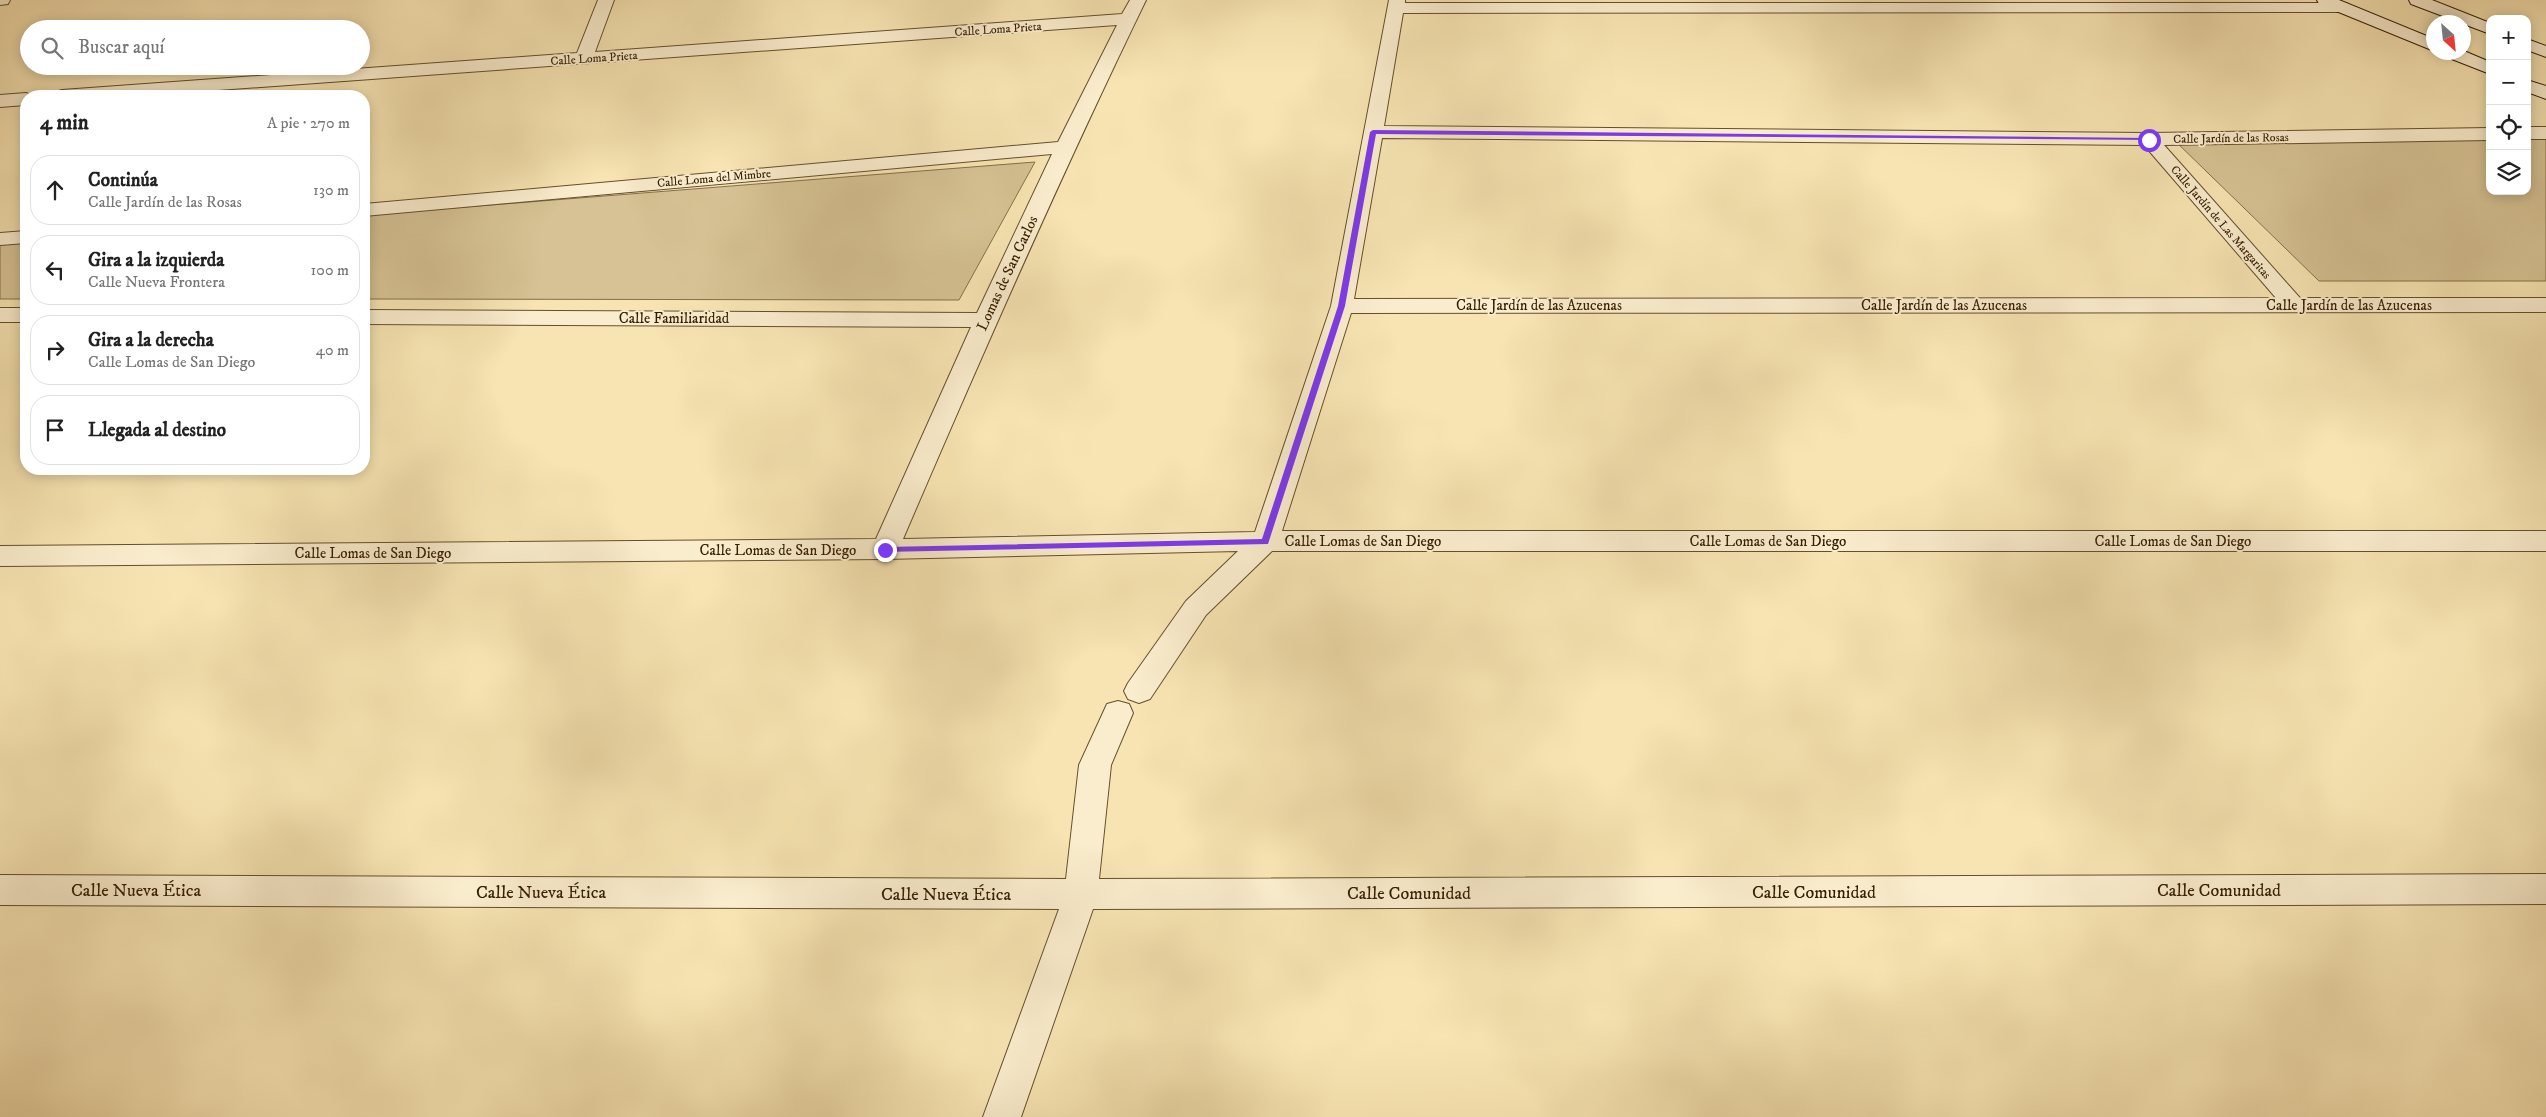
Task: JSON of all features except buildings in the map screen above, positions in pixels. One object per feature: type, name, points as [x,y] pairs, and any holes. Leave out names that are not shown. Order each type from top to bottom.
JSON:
[{"type":"street","points":[[584,59],[606,0]]},
{"type":"street","name":"Lomas de San Carlos","points":[[885,550],[985,320],[1126,19],[1138,0]]},
{"type":"street","points":[[2325,0],[2426,43]]},
{"type":"street","points":[[2418,0],[2486,27]]},
{"type":"street","points":[[1002,1117],[1081,894],[1095,765],[1128,702],[1196,608],[1265,542],[1342,306],[1397,4],[2341,7]]},
{"type":"street","name":"Calle Loma Prieta","points":[[370,74],[1126,19]]},
{"type":"street","points":[[2531,46],[2546,52]]},
{"type":"street","points":[[2469,60],[2486,67]]},
{"type":"street","name":"Calle Loma Prieta","points":[[147,90],[358,75]]},
{"type":"street","points":[[2531,87],[2546,93]]},
{"type":"street","points":[[0,101],[20,99]]},
{"type":"street","name":"Calle Jardín de las Rosas","points":[[1373,132],[2149,140],[2486,134]]},
{"type":"street","points":[[2531,133],[2546,132]]},
{"type":"street","name":"Calle Jardín de Las Margaritas","points":[[2149,140],[2293,304]]},
{"type":"street","name":"Calle Loma del Mimbre","points":[[370,209],[1065,147]]},
{"type":"street","points":[[0,239],[20,237]]},
{"type":"street","name":"Calle Jardín de las Azucenas","points":[[1342,306],[2293,304],[2546,306]]},
{"type":"street","points":[[0,315],[20,315]]},
{"type":"street","name":"Calle Familiaridad","points":[[370,317],[985,320]]},
{"type":"street","name":"Calle Lomas de San Diego","points":[[0,556],[885,550],[1265,542],[2546,541]]},
{"type":"street","name":"Calle Comunidad","points":[[1081,894],[2546,889]]},
{"type":"street","name":"Calle Nueva Ética","points":[[0,890],[1081,894]]},
{"type":"shaded area","points":[[2531,133],[2546,133],[2546,281],[2319,281],[2171,137],[2486,134],[2486,195],[2531,195]]},
{"type":"shaded area","points":[[1035,162],[959,300],[370,299],[370,215]]},
{"type":"shaded area","points":[[20,242],[20,299],[0,299],[0,244]]},
{"type":"route","points":[[885,550],[1265,542],[1342,306],[1373,132],[2149,140]]}]
